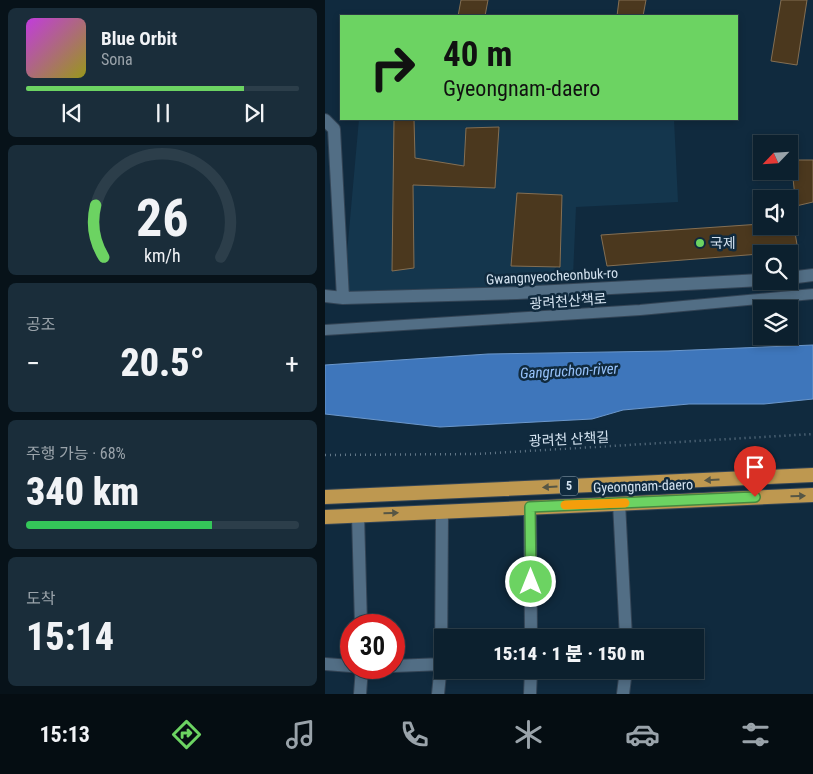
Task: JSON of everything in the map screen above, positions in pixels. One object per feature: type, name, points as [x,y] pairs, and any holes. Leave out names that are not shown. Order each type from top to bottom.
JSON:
[{"type":"highway","name":"Gyeongnam-daero","points":[[325,497],[813,475]]},
{"type":"highway","name":"Gyeongnam-daero","points":[[325,517],[813,495]]},
{"type":"street","points":[[325,120],[334,129],[343,298]]},
{"type":"street","points":[[798,277],[813,275]]},
{"type":"street","name":"Gwangnyeocheonbuk-ro","points":[[325,296],[343,298],[517,293],[753,280]]},
{"type":"street","name":"광려천산책로","points":[[325,330],[640,310],[813,294]]},
{"type":"street","points":[[619,503],[626,629]]},
{"type":"street","points":[[530,507],[531,629]]},
{"type":"street","points":[[442,512],[442,629]]},
{"type":"street","points":[[358,515],[361,614]]},
{"type":"street","points":[[325,664],[340,665]]},
{"type":"street","points":[[405,666],[434,664]]},
{"type":"street","points":[[360,694],[361,679]]},
{"type":"street","points":[[438,694],[440,679]]},
{"type":"street","points":[[530,694],[531,679]]},
{"type":"street","points":[[623,694],[625,679]]},
{"type":"path","name":"광려천 산책길","points":[[325,455],[477,454],[813,434]]},
{"type":"shaded area","points":[[359,120],[674,120],[678,202],[576,207],[573,276],[517,293],[343,298]]},
{"type":"water","name":"Gangruchon-river","points":[[813,345],[813,399],[764,404],[689,404],[623,410],[592,419],[440,427],[325,414],[325,365],[488,354],[668,351]]},
{"type":"building","points":[[461,0],[488,0],[485,15],[458,15]]},
{"type":"building","points":[[619,0],[646,0],[643,15],[617,15]]},
{"type":"building","points":[[781,0],[807,0],[797,65],[771,61]]},
{"type":"building","points":[[394,120],[414,120],[415,158],[464,166],[466,128],[499,127],[495,188],[413,185],[414,268],[392,271]]},
{"type":"building","points":[[798,160],[813,160],[813,202],[798,206],[798,190],[794,190],[793,180],[798,180]]},
{"type":"building","points":[[517,193],[562,195],[560,267],[511,266]]},
{"type":"building","name":"국제","points":[[753,225],[753,235],[795,235],[797,245],[753,245],[753,255],[607,266],[601,235]]},
{"type":"slow traffic","points":[[565,505],[625,503]]},
{"type":"place","name":"국제","points":[[700,243]]},
{"type":"route","points":[[531,582],[530,507],[755,497]]}]
